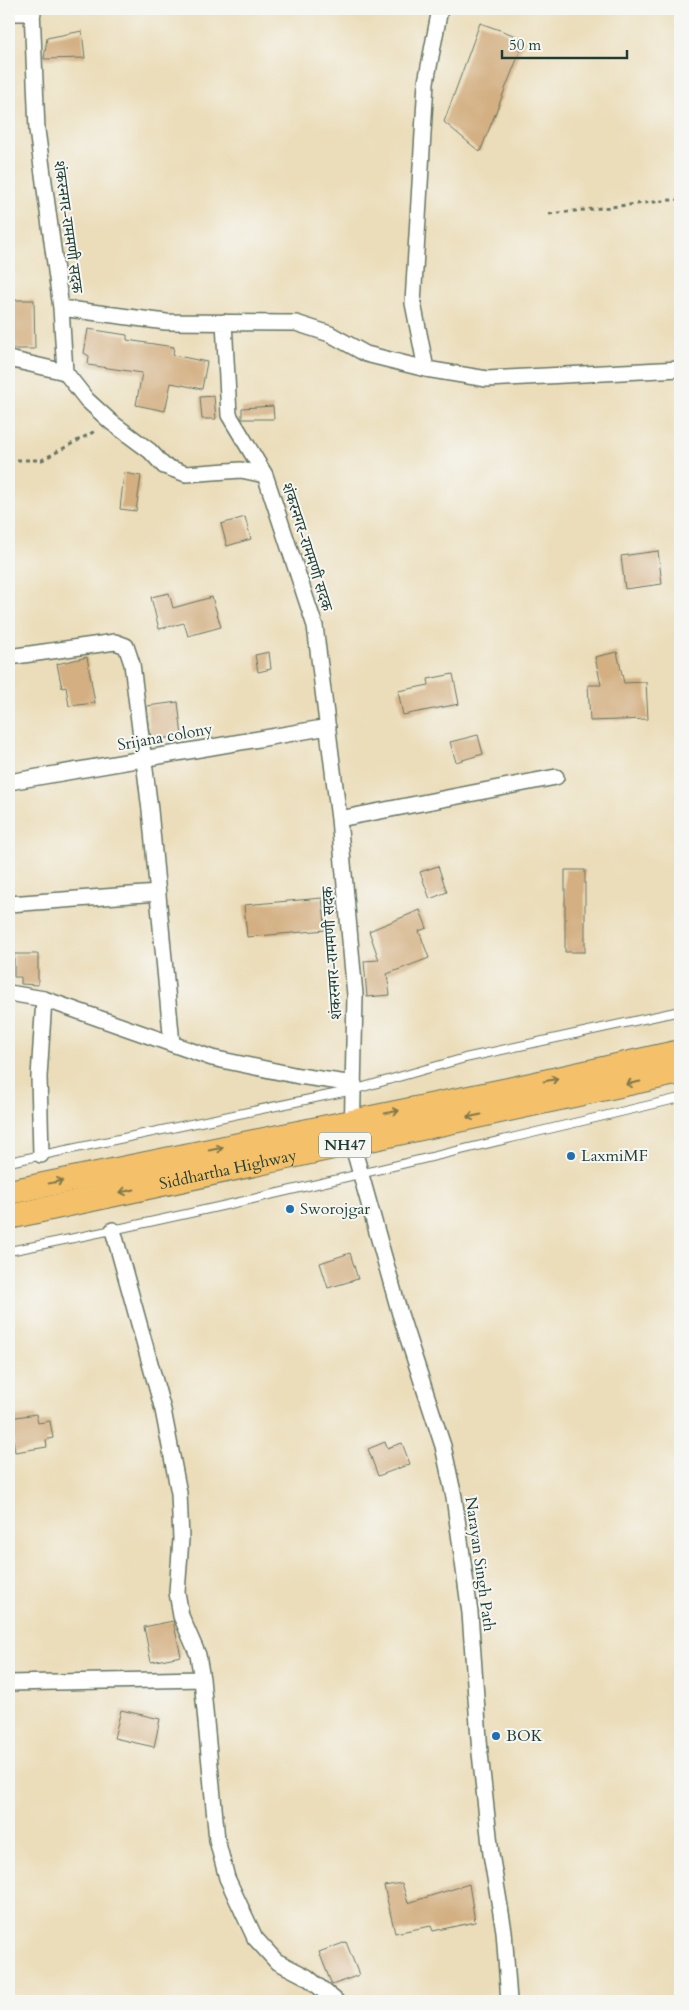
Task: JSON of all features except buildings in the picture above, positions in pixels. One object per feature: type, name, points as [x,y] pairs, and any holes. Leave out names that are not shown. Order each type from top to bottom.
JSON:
[{"type":"highway","name":"Siddhartha Highway","points":[[9,1192],[352,1120],[508,1090],[680,1052]]},
{"type":"highway","name":"Siddhartha Highway","points":[[9,1217],[680,1072]]},
{"type":"street","points":[[426,369],[413,304],[426,82],[440,9]]},
{"type":"street","points":[[9,13],[32,11]]},
{"type":"street","name":"शंकरनगर-राममणी सदक","points":[[32,11],[37,130],[62,308],[65,372],[87,400],[111,422],[150,451],[164,466],[186,474],[240,470],[265,476],[315,626],[339,819],[355,995],[352,1143]]},
{"type":"street","points":[[62,308],[166,322],[296,323],[330,334],[366,354],[426,369],[487,379],[680,370]]},
{"type":"street","points":[[224,322],[229,415],[265,476]]},
{"type":"street","points":[[9,358],[65,372]]},
{"type":"street","points":[[9,657],[115,642],[126,646],[132,664],[144,759],[172,1044]]},
{"type":"street","name":"Srijana colony","points":[[9,782],[328,727]]},
{"type":"street","points":[[339,819],[556,777]]},
{"type":"street","points":[[9,904],[158,893]]},
{"type":"street","points":[[9,993],[44,999],[212,1058],[252,1068],[353,1087]]},
{"type":"street","points":[[41,1155],[39,1077],[44,999]]},
{"type":"street","name":"Narayan Singh Path","points":[[352,1143],[400,1314],[443,1446],[454,1497],[470,1613],[481,1762],[491,1854],[504,1931],[509,2001]]},
{"type":"street","points":[[113,1230],[163,1410],[180,1493],[181,1539],[177,1592],[182,1616],[198,1655],[202,1679],[217,1840],[227,1878],[255,1938],[276,1961],[307,1978],[336,2001]]},
{"type":"street","points":[[9,1683],[202,1679]]},
{"type":"lane","points":[[9,1162],[353,1087],[465,1058],[680,1011]]},
{"type":"lane","points":[[9,1251],[113,1230],[680,1098]]},
{"type":"path","points":[[549,214],[680,199]]},
{"type":"path","points":[[9,460],[42,460],[111,422]]},
{"type":"place","name":"LaxmiMF","points":[[571,1156]]},
{"type":"place","name":"Sworojgar","points":[[290,1209]]},
{"type":"place","name":"BOK","points":[[496,1736]]}]
